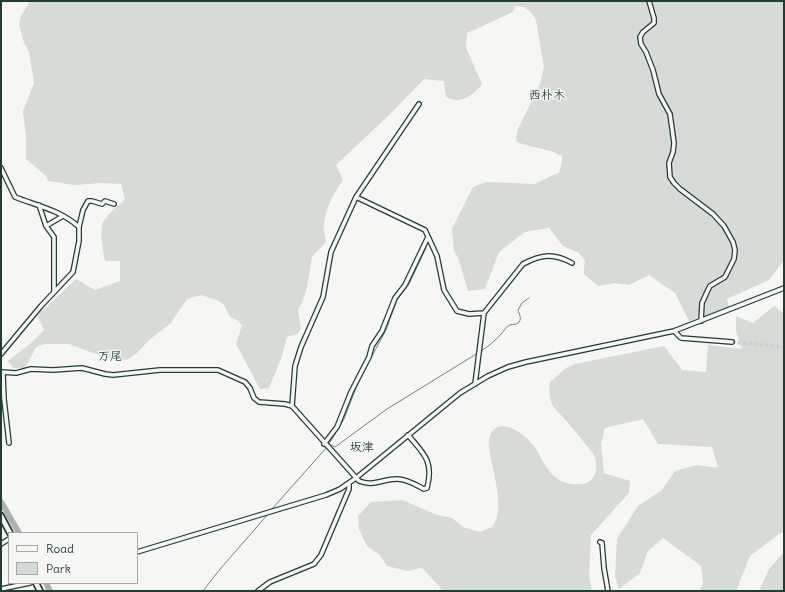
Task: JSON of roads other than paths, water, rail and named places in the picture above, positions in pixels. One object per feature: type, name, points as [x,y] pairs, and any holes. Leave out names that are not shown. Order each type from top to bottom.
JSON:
[{"type":"main road","points":[[1,516],[9,532]]},
{"type":"street","points":[[649,1],[654,23],[643,32],[640,37],[641,44],[653,70],[659,94],[670,114],[674,143],[673,152],[669,163],[670,176],[680,189],[713,214],[724,226],[733,242],[735,250],[734,259],[725,277],[710,286],[706,292],[702,303],[701,321]]},
{"type":"street","points":[[292,406],[295,366],[301,347],[323,297],[331,252],[356,197],[419,104]]},
{"type":"street","points":[[1,168],[15,197],[39,205],[63,216],[71,220],[79,227]]},
{"type":"street","points":[[356,197],[425,230],[437,256],[444,290],[451,304],[457,312],[484,313]]},
{"type":"street","points":[[1,354],[41,306],[69,277],[75,268],[80,241],[79,227],[83,210],[88,201],[92,200],[102,204],[105,201],[114,204]]},
{"type":"street","points":[[39,205],[46,226],[54,236],[54,293]]},
{"type":"street","points":[[46,226],[63,216]]},
{"type":"street","points":[[326,445],[337,427],[351,392],[369,357],[372,346],[382,331],[395,298],[405,285],[428,237]]},
{"type":"street","points":[[475,384],[478,349],[484,313],[523,264],[532,259],[558,256],[572,264]]},
{"type":"street","points":[[138,552],[326,495],[340,489],[356,478],[460,393],[508,368],[526,362],[674,331],[784,288]]},
{"type":"street","points":[[674,331],[681,338],[732,342]]},
{"type":"street","points":[[8,443],[2,372],[16,372],[30,369],[53,370],[82,368],[113,375],[160,370],[218,370],[245,382],[258,402],[292,406],[359,481],[367,484],[397,479],[406,480],[424,489],[427,488],[429,481],[429,464],[426,456],[408,435]]},
{"type":"street","points":[[258,591],[270,582],[314,564],[323,549],[349,489],[349,483]]},
{"type":"street","points":[[600,542],[602,543],[608,591]]},
{"type":"street","points":[[1,589],[25,584]]},
{"type":"waterway","points":[[329,444],[344,419],[359,380],[386,330],[397,300],[409,284],[426,248]]},
{"type":"waterway","points":[[481,351],[495,340],[507,327],[519,322],[520,318],[518,310],[522,303],[529,298]]},
{"type":"waterway","points":[[329,444],[335,447],[387,409],[478,353]]},
{"type":"waterway","points":[[272,509],[327,447]]},
{"type":"waterway","points":[[1,502],[18,532]]},
{"type":"waterway","points":[[203,591],[269,513]]},
{"type":"waterway","points":[[46,584],[50,591]]},
{"type":"tunnel","points":[[732,342],[784,347]]},
{"type":"district","name":"西朴木","points":[[547,96]]},
{"type":"district","name":"万尾","points":[[110,357]]},
{"type":"district","name":"坂津","points":[[362,448]]}]
